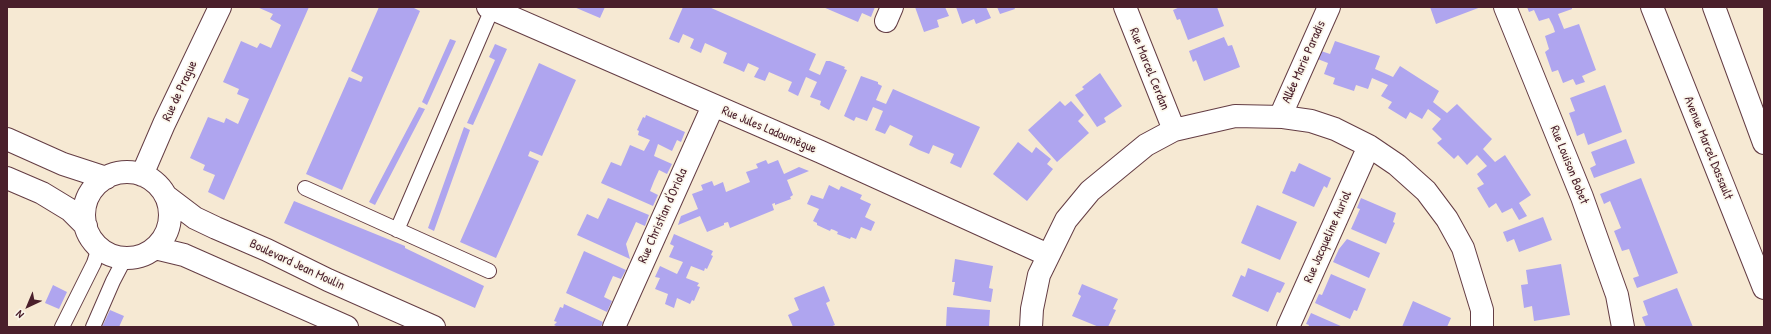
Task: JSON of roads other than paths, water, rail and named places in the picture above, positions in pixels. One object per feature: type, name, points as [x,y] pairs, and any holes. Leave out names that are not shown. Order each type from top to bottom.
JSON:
[{"type":"street","name":"Rue de Prague","points":[[142,175],[164,124],[220,7]]},
{"type":"street","name":"Rue Marcel Cerdan","points":[[1125,7],[1174,130]]},
{"type":"street","name":"Allée Marie Paradis","points":[[1283,117],[1284,108],[1329,7]]},
{"type":"street","name":"Rue Louison Bobet","points":[[1505,7],[1582,197],[1617,295],[1623,327]]},
{"type":"street","name":"Avenue Marcel Dassault","points":[[1652,7],[1764,288]]},
{"type":"street","points":[[1714,7],[1764,143]]},
{"type":"street","name":"Rue Jules Ladoumègue","points":[[490,8],[821,152],[1048,255]]},
{"type":"street","name":"Rue Christian d'Oriola","points":[[614,327],[713,106]]},
{"type":"street","points":[[1031,327],[1032,309],[1039,275],[1066,220],[1090,191],[1146,145],[1174,130],[1235,116],[1283,117],[1312,121],[1335,129],[1369,146],[1397,165],[1426,191],[1447,219],[1463,248],[1482,310],[1482,327]]},
{"type":"street","points":[[7,139],[63,164],[106,178]]},
{"type":"street","name":"Rue Jacqueline Auriol","points":[[1288,327],[1369,146]]},
{"type":"street","points":[[128,172],[142,175],[158,185],[166,196],[170,215],[169,227],[164,237],[155,248],[138,257],[125,258],[106,252],[99,247],[90,236],[86,226],[84,215],[90,193],[106,178],[117,174],[128,172]]},
{"type":"street","points":[[7,178],[42,193],[70,210],[86,226]]},
{"type":"street","name":"Boulevard Jean Moulin","points":[[166,196],[195,218],[267,250],[328,280],[434,327]]},
{"type":"street","points":[[155,248],[184,255],[347,327]]},
{"type":"lane","points":[[397,230],[490,8]]},
{"type":"lane","points":[[305,188],[489,271]]},
{"type":"lane","points":[[62,327],[94,263],[99,247]]},
{"type":"lane","points":[[93,327],[113,281],[125,258]]}]
